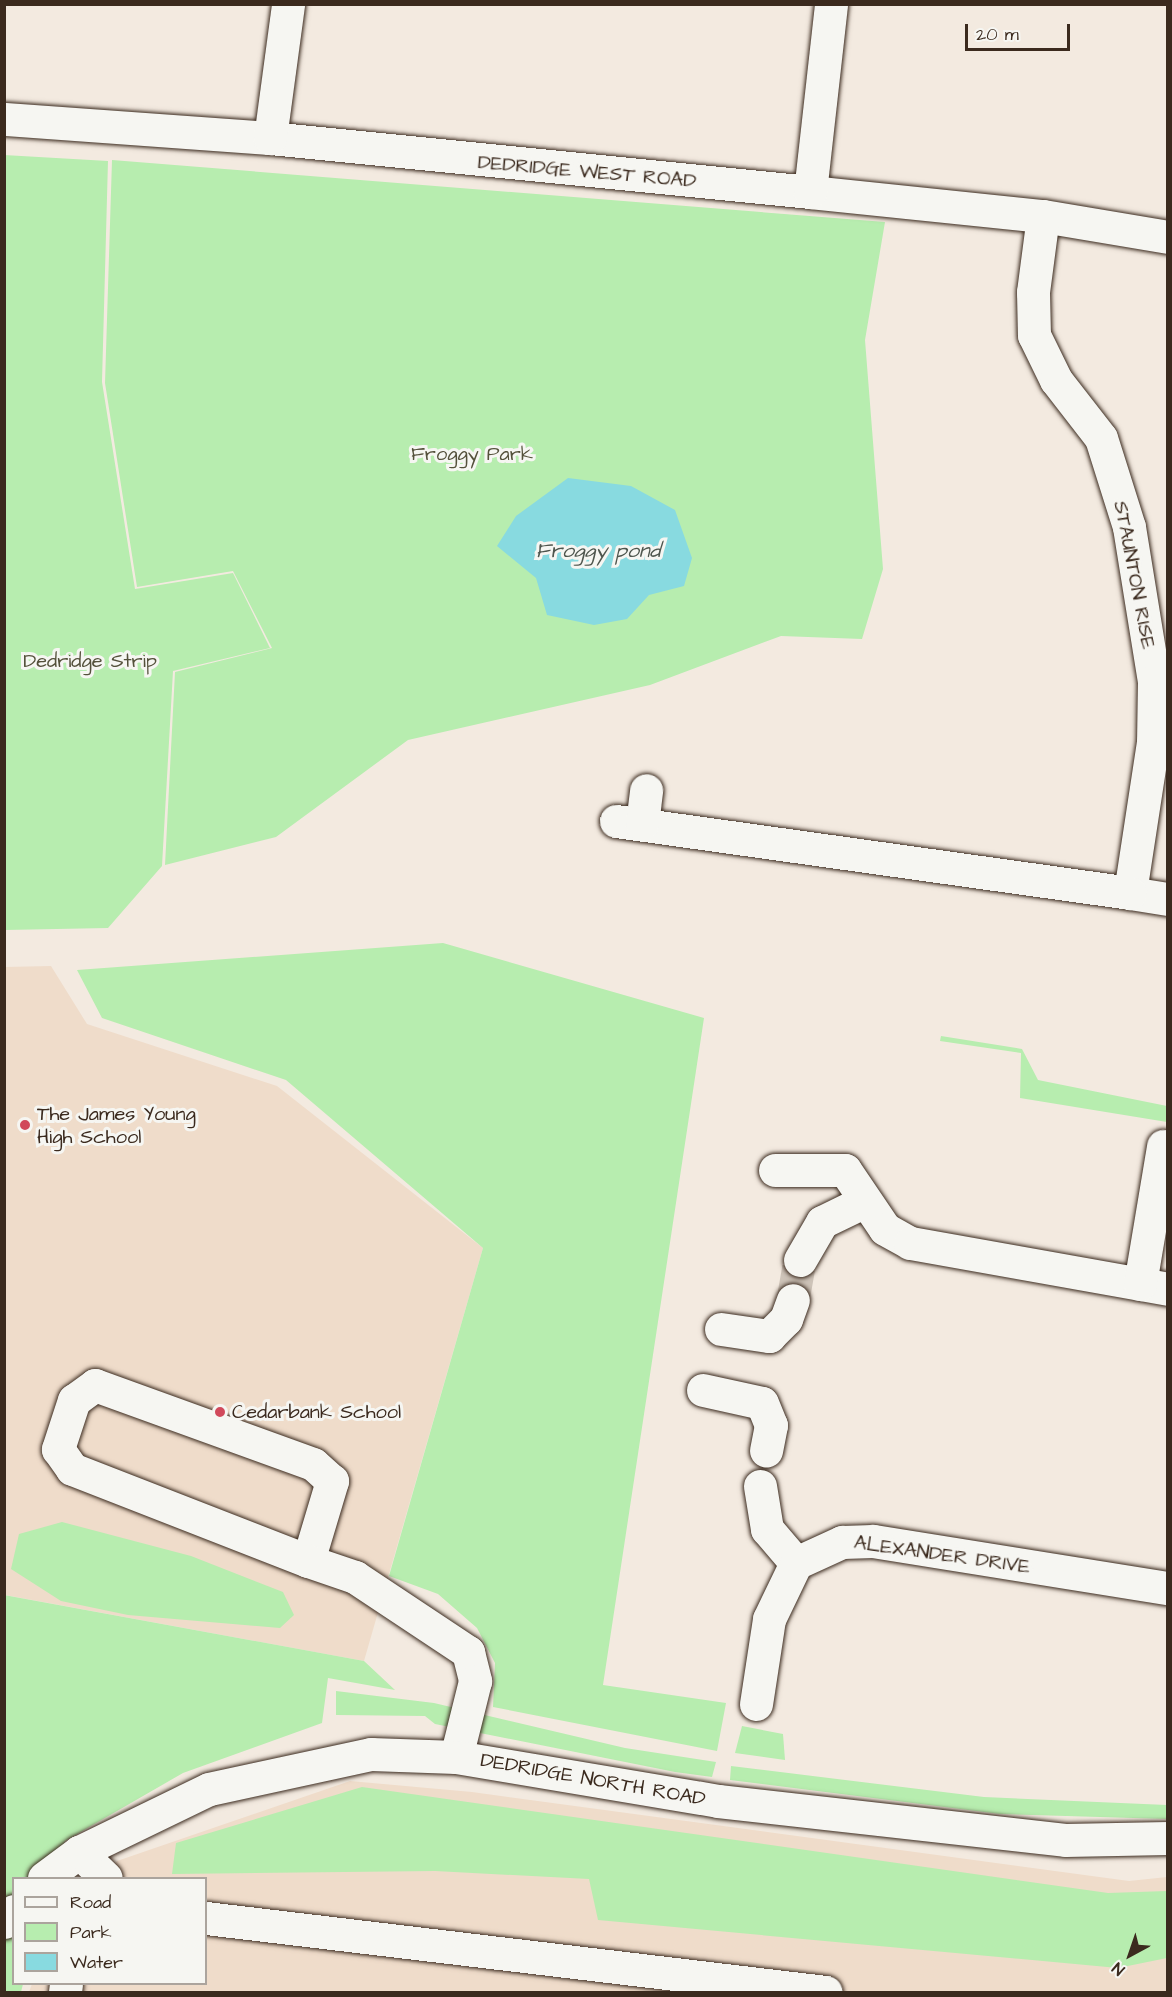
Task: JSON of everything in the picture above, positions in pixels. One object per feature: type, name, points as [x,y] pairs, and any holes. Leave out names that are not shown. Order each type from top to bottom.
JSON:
[{"type":"street","points":[[270,138],[288,4]]},
{"type":"street","points":[[810,192],[831,4]]},
{"type":"street","name":"DEDRIDGE WEST ROAD","points":[[4,119],[270,138],[810,192],[1043,216],[1167,237]]},
{"type":"street","name":"STAUNTON RISE","points":[[1043,216],[1034,335],[1056,380],[1101,438],[1129,527],[1154,681],[1160,742],[1130,893]]},
{"type":"street","points":[[646,790],[629,823],[1167,899]]},
{"type":"street","points":[[775,1170],[845,1170],[863,1202],[885,1229],[910,1243],[1154,1286],[1163,1146]]},
{"type":"street","points":[[800,1260],[822,1222],[863,1202]]},
{"type":"street","points":[[721,1329],[769,1336],[786,1319],[793,1300]]},
{"type":"street","points":[[308,1561],[332,1481],[313,1464],[95,1385],[74,1400],[58,1449],[72,1469],[308,1561],[355,1577],[468,1652],[475,1681],[456,1757]]},
{"type":"street","points":[[703,1390],[762,1403],[771,1425],[766,1451]]},
{"type":"street","points":[[756,1704],[769,1619],[796,1563],[767,1529],[760,1486]]},
{"type":"street","name":"ALEXANDER DRIVE","points":[[796,1563],[842,1542],[873,1541],[1167,1588]]},
{"type":"street","name":"DEDRIDGE NORTH ROAD","points":[[45,1877],[79,1852],[209,1789],[370,1754],[456,1757],[741,1804],[1065,1840],[1167,1839]]},
{"type":"street","points":[[79,1852],[105,1877]]},
{"type":"street","points":[[207,1918],[826,1992]]},
{"type":"shaded area","name":"Cedarbank School","points":[[51,966],[87,1024],[277,1086],[483,1248],[364,1661],[5,1595],[4,967]]},
{"type":"shaded area","points":[[350,1781],[472,1792],[1129,1881],[1167,1877],[1167,1992],[29,1992],[32,1985],[207,1985],[207,1877],[104,1877],[117,1861]]},
{"type":"green space","name":"Dedridge Strip","points":[[4,155],[108,161],[102,382],[135,589],[233,573],[270,648],[173,671],[162,866],[108,928],[5,930]]},
{"type":"green space","name":"Froggy Park","points":[[112,160],[885,222],[865,340],[883,569],[862,639],[781,636],[650,685],[408,740],[276,837],[165,865],[175,672],[272,648],[233,571],[137,587],[105,383]]},
{"type":"green space","points":[[443,943],[704,1018],[603,1685],[726,1703],[717,1751],[493,1707],[495,1663],[477,1628],[438,1594],[389,1576],[483,1248],[286,1080],[102,1018],[77,970]]},
{"type":"green space","points":[[941,1036],[1022,1049],[1038,1080],[1167,1106],[1167,1122],[1020,1098],[1021,1053],[940,1041]]},
{"type":"green space","points":[[62,1522],[191,1556],[283,1592],[294,1615],[280,1628],[128,1615],[61,1601],[11,1569],[19,1534]]},
{"type":"green space","points":[[4,1595],[364,1661],[395,1690],[328,1678],[322,1723],[183,1773],[65,1841],[54,1877],[12,1877],[12,1985],[23,1985],[21,1992],[5,1992]]},
{"type":"green space","points":[[336,1691],[434,1703],[625,1748],[716,1762],[712,1777],[675,1772],[435,1724],[425,1716],[336,1715]]},
{"type":"green space","points":[[742,1726],[783,1734],[785,1760],[735,1753]]},
{"type":"green space","points":[[731,1766],[984,1797],[1167,1805],[1167,1819],[1000,1814],[730,1780]]},
{"type":"green space","points":[[362,1787],[1108,1893],[1167,1891],[1167,1958],[1118,1968],[598,1920],[589,1879],[435,1871],[172,1874],[176,1843]]},
{"type":"water","name":"Froggy pond","points":[[568,478],[631,486],[675,510],[692,558],[684,586],[649,595],[627,619],[594,625],[547,615],[536,578],[497,546],[516,516]]},
{"type":"tunnel","points":[[793,1300],[800,1260]]},
{"type":"place","name":"The James Young High School","points":[[25,1125]]},
{"type":"place","name":"Cedarbank School","points":[[220,1412]]}]
